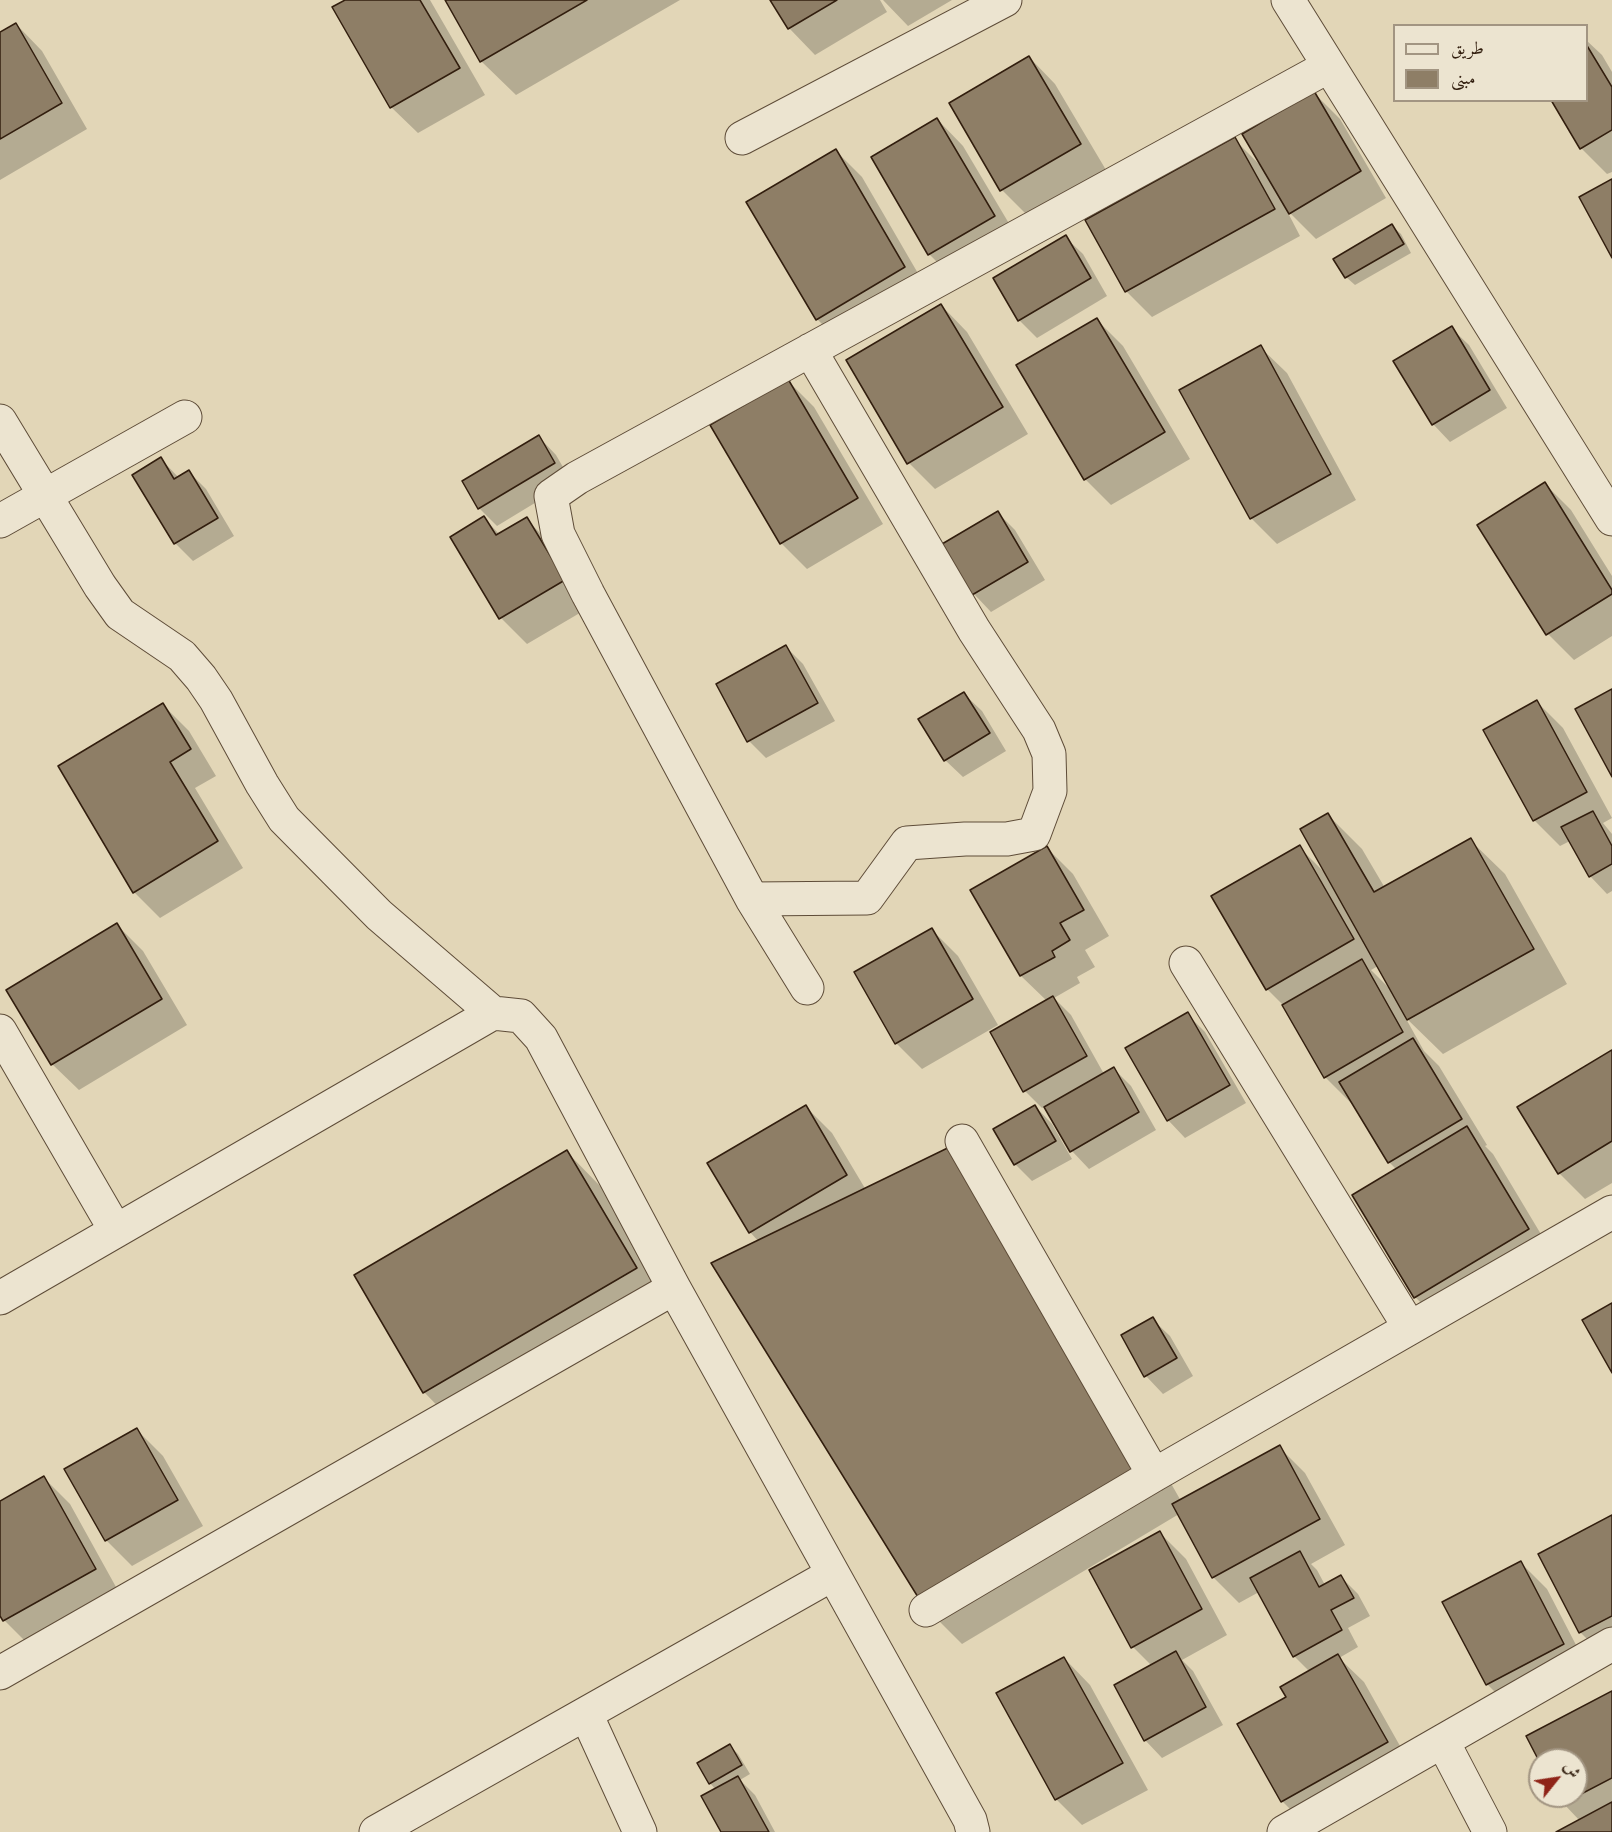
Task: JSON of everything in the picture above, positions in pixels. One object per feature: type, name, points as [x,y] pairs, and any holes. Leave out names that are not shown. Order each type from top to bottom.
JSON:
[{"type":"street","points":[[742,138],[1005,0]]},
{"type":"street","points":[[1288,0],[1612,519]]},
{"type":"street","points":[[807,988],[752,899],[558,534],[551,496],[577,478],[1329,66]]},
{"type":"street","points":[[752,899],[867,898],[907,843],[1007,839],[1034,834],[1050,791],[1049,754],[1040,730],[974,630],[810,350]]},
{"type":"street","points":[[0,521],[185,417]]},
{"type":"street","points":[[0,421],[100,586],[120,614],[182,656],[201,678],[284,819],[379,915],[493,1013],[520,1016],[541,1038],[674,1288],[970,1820],[973,1832]]},
{"type":"street","points":[[1186,963],[1410,1328]]},
{"type":"street","points":[[0,1298],[493,1013]]},
{"type":"street","points":[[0,1031],[116,1231]]},
{"type":"street","points":[[962,1141],[1154,1475]]},
{"type":"street","points":[[926,1610],[1154,1475],[1612,1212]]},
{"type":"street","points":[[0,1673],[674,1288]]},
{"type":"street","points":[[376,1832],[833,1574]]},
{"type":"street","points":[[1284,1832],[1612,1644]]},
{"type":"street","points":[[586,1714],[640,1832]]},
{"type":"street","points":[[1443,1742],[1490,1832]]},
{"type":"building","points":[[345,0],[420,0],[460,68],[390,108],[332,7]]},
{"type":"building","points":[[445,0],[587,0],[480,62]]},
{"type":"building","points":[[770,0],[837,0],[788,29]]},
{"type":"building","points":[[16,23],[62,103],[0,139],[0,32]]},
{"type":"building","points":[[1588,47],[1612,87],[1612,130],[1580,149],[1552,102],[1588,102]]},
{"type":"building","points":[[1029,56],[1081,144],[1000,191],[949,103]]},
{"type":"building","points":[[1314,91],[1361,171],[1289,214],[1242,134]]},
{"type":"building","points":[[937,118],[995,216],[928,255],[871,157]]},
{"type":"building","points":[[1235,137],[1275,209],[1125,292],[1085,220]]},
{"type":"building","points":[[836,149],[905,267],[816,320],[746,202]]},
{"type":"building","points":[[1612,179],[1612,258],[1579,197]]},
{"type":"building","points":[[1392,224],[1404,244],[1345,278],[1333,259]]},
{"type":"building","points":[[1066,235],[1091,278],[1018,321],[993,278]]},
{"type":"building","points":[[941,304],[1003,407],[907,464],[846,360]]},
{"type":"building","points":[[1097,318],[1165,432],[1084,480],[1016,365]]},
{"type":"building","points":[[1452,326],[1490,390],[1432,425],[1393,361]]},
{"type":"building","points":[[1261,345],[1331,474],[1250,519],[1179,390]]},
{"type":"building","points":[[788,379],[858,498],[780,544],[710,425]]},
{"type":"building","points":[[539,435],[555,463],[478,509],[462,481]]},
{"type":"building","points":[[161,457],[174,479],[189,470],[218,518],[174,544],[132,475]]},
{"type":"building","points":[[1545,482],[1612,590],[1612,594],[1546,635],[1477,525]]},
{"type":"building","points":[[998,511],[1028,562],[972,595],[942,544]]},
{"type":"building","points":[[484,516],[496,535],[527,517],[565,580],[499,619],[450,537]]},
{"type":"building","points":[[786,645],[818,703],[747,742],[716,684]]},
{"type":"building","points":[[1612,689],[1612,777],[1575,709]]},
{"type":"building","points":[[964,692],[990,733],[944,761],[918,719]]},
{"type":"building","points":[[1537,700],[1587,792],[1533,821],[1483,730]]},
{"type":"building","points":[[163,703],[191,749],[170,762],[218,841],[133,893],[58,766]]},
{"type":"building","points":[[1593,811],[1612,846],[1612,864],[1589,877],[1561,827]]},
{"type":"building","points":[[1328,813],[1374,892],[1471,838],[1534,949],[1407,1020],[1300,829]]},
{"type":"building","points":[[1300,845],[1354,939],[1266,990],[1211,896]]},
{"type":"building","points":[[1047,846],[1084,910],[1060,923],[1070,940],[1052,951],[1055,957],[1020,976],[970,890]]},
{"type":"building","points":[[117,923],[162,999],[51,1065],[6,990]]},
{"type":"building","points":[[932,928],[973,999],[895,1044],[854,972]]},
{"type":"building","points":[[1362,959],[1403,1032],[1324,1078],[1282,1005]]},
{"type":"building","points":[[1053,996],[1087,1056],[1023,1092],[990,1032]]},
{"type":"building","points":[[1188,1012],[1230,1085],[1167,1121],[1125,1048]]},
{"type":"building","points":[[1413,1038],[1462,1119],[1388,1163],[1339,1082]]},
{"type":"building","points":[[1612,1050],[1612,1141],[1558,1174],[1517,1107]]},
{"type":"building","points":[[1114,1067],[1139,1112],[1070,1152],[1044,1107]]},
{"type":"building","points":[[806,1105],[847,1175],[749,1233],[707,1163]]},
{"type":"building","points":[[1035,1105],[1056,1141],[1014,1165],[993,1129]]},
{"type":"building","points":[[1467,1126],[1529,1229],[1414,1298],[1352,1195]]},
{"type":"building","points":[[962,1141],[1154,1475],[926,1610],[711,1263]]},
{"type":"building","points":[[567,1150],[637,1268],[423,1393],[354,1275]]},
{"type":"building","points":[[1612,1303],[1612,1373],[1582,1320]]},
{"type":"building","points":[[1153,1317],[1177,1358],[1144,1377],[1121,1335]]},
{"type":"building","points":[[137,1428],[178,1500],[105,1541],[64,1469]]},
{"type":"building","points":[[1280,1445],[1320,1519],[1212,1578],[1172,1504]]},
{"type":"building","points":[[44,1476],[96,1569],[3,1621],[0,1616],[0,1501]]},
{"type":"building","points":[[1612,1515],[1612,1616],[1579,1633],[1538,1554]]},
{"type":"building","points":[[1160,1531],[1202,1609],[1131,1648],[1089,1570]]},
{"type":"building","points":[[1300,1551],[1319,1587],[1341,1575],[1354,1598],[1331,1610],[1342,1630],[1293,1657],[1250,1578]]},
{"type":"building","points":[[1521,1561],[1564,1644],[1486,1685],[1442,1602]]},
{"type":"building","points":[[1176,1651],[1206,1707],[1144,1741],[1114,1685]]},
{"type":"building","points":[[1338,1654],[1388,1742],[1281,1802],[1237,1724],[1286,1697],[1280,1687]]},
{"type":"building","points":[[1064,1657],[1123,1763],[1055,1800],[996,1693]]},
{"type":"building","points":[[1612,1691],[1612,1778],[1588,1790],[1588,1748],[1532,1748],[1526,1736]]},
{"type":"building","points":[[730,1744],[742,1765],[709,1784],[697,1763]]},
{"type":"building","points":[[738,1776],[769,1832],[721,1832],[701,1796]]},
{"type":"building","points":[[1612,1802],[1612,1832],[1556,1832]]}]
